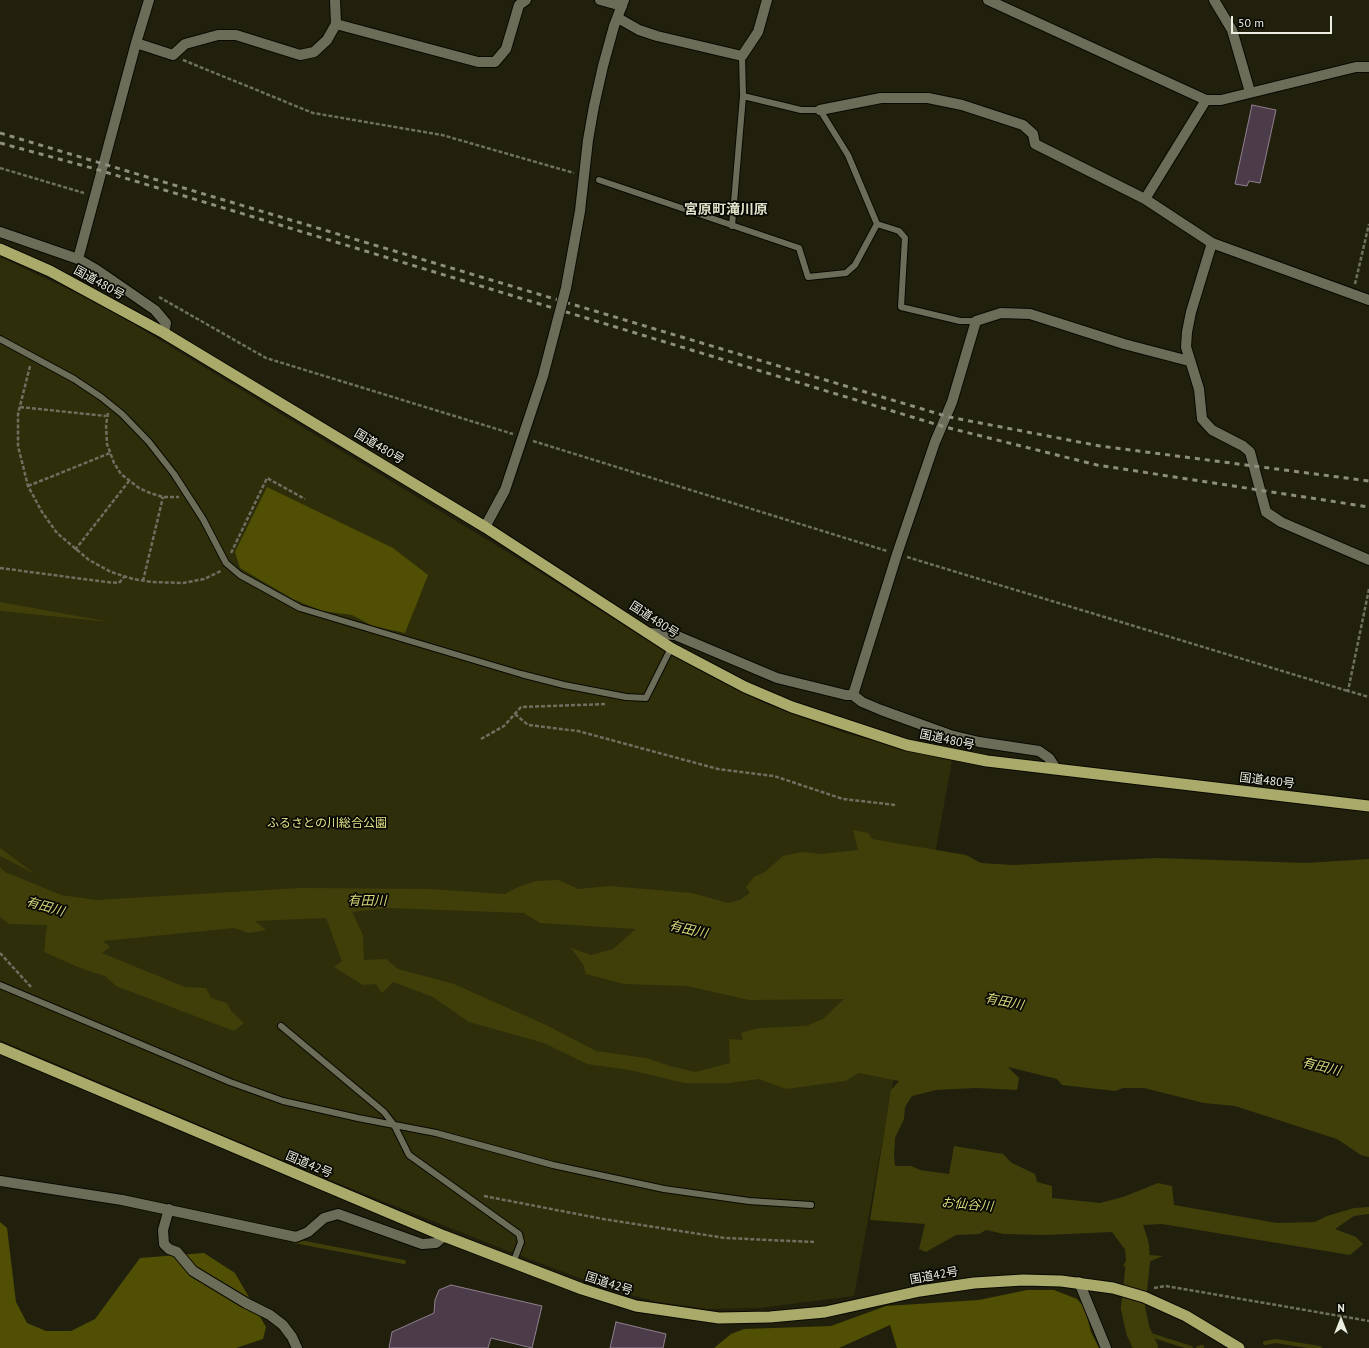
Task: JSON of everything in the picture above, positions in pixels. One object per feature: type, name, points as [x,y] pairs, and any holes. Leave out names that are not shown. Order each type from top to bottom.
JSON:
[{"type":"highway","name":"国道480号","points":[[0,249],[50,271],[164,333],[485,527],[672,648],[745,687],[792,707],[907,745],[987,761],[1369,806]]},
{"type":"highway","name":"国道42号","points":[[0,1048],[444,1236],[582,1289],[636,1306],[718,1318],[770,1318],[825,1312],[920,1292],[974,1283],[1023,1280],[1079,1282],[1126,1291],[1168,1306],[1207,1327],[1239,1348]]},
{"type":"street","points":[[78,259],[136,43],[150,0]]},
{"type":"street","points":[[136,43],[173,55],[185,44],[218,35],[236,35],[300,55],[314,52],[326,40],[336,24],[335,0]]},
{"type":"street","points":[[336,24],[478,62],[495,62],[506,49],[518,5],[526,0]]},
{"type":"street","points":[[485,527],[505,490],[543,376],[566,288],[580,211],[588,140],[594,106],[603,66],[623,3],[600,0]]},
{"type":"street","points":[[616,22],[657,36],[742,56],[758,32],[767,0]]},
{"type":"street","points":[[988,0],[1206,100],[1222,100],[1356,67],[1369,67]]},
{"type":"street","points":[[1214,0],[1232,30],[1250,92]]},
{"type":"street","points":[[820,110],[881,98],[928,98],[962,105],[1023,125],[1033,134],[1035,144],[1145,199],[1212,243],[1369,300]]},
{"type":"street","points":[[1145,199],[1206,100]]},
{"type":"street","points":[[0,232],[78,259],[97,270],[155,310],[166,323],[164,333]]},
{"type":"street","points":[[1212,243],[1190,312],[1186,347],[1189,361],[1199,389],[1202,419],[1212,430],[1243,446],[1250,452],[1266,512],[1281,522],[1369,560]]},
{"type":"street","points":[[853,695],[897,554],[935,442],[952,402],[976,321],[1001,313],[1030,314],[1124,344],[1189,361]]},
{"type":"street","points":[[649,633],[675,635],[778,678],[846,695],[853,695],[875,707],[950,735],[979,742],[1039,751],[1048,758],[1056,769]]},
{"type":"street","points":[[0,1181],[52,1187],[169,1209],[296,1237],[308,1232],[324,1218],[338,1214],[422,1244],[436,1243],[444,1236]]},
{"type":"street","points":[[169,1209],[163,1230],[164,1244],[169,1249],[177,1252],[193,1271],[246,1303],[270,1315],[283,1325],[292,1336],[296,1348]]},
{"type":"street","points":[[1079,1282],[1106,1348]]},
{"type":"lane","points":[[732,226],[743,96],[742,56]]},
{"type":"lane","points":[[743,96],[801,110],[820,110],[848,154],[877,224]]},
{"type":"lane","points":[[599,180],[800,248],[808,277],[846,273],[855,265],[877,224]]},
{"type":"lane","points":[[877,224],[900,231],[905,238],[901,307],[960,321],[976,321]]},
{"type":"lane","points":[[0,339],[69,376],[111,405],[136,427],[149,442],[187,494],[203,519],[226,564],[240,575],[306,610],[521,674],[564,685],[624,696],[646,698],[672,648]]},
{"type":"lane","points":[[0,985],[97,1027],[266,1096],[314,1108],[436,1133],[553,1165],[664,1189],[726,1199],[811,1205]]},
{"type":"lane","points":[[281,1026],[370,1098],[394,1125],[409,1155],[519,1234],[521,1242],[513,1263]]},
{"type":"path","points":[[173,55],[224,78],[313,113],[442,135],[576,174]]},
{"type":"path","points":[[0,168],[96,196]]},
{"type":"path","points":[[1353,295],[1369,224]]},
{"type":"path","points":[[157,296],[266,358],[518,436]]},
{"type":"path","points":[[33,358],[20,406],[18,446],[28,486],[49,522],[75,550],[100,566],[124,577],[143,581],[171,583],[194,581],[222,571],[267,478],[306,499]]},
{"type":"path","points":[[111,405],[106,416],[106,435],[110,453],[121,474],[139,488],[163,497],[172,498],[187,494]]},
{"type":"path","points":[[20,406],[106,416]]},
{"type":"path","points":[[525,438],[897,554],[1369,697]]},
{"type":"path","points":[[28,486],[110,453]]},
{"type":"path","points":[[75,550],[129,481]]},
{"type":"path","points":[[143,581],[163,497]]},
{"type":"path","points":[[0,568],[106,582],[120,583],[124,577]]},
{"type":"path","points":[[1348,691],[1369,589]]},
{"type":"path","points":[[481,739],[504,726],[522,707],[618,703],[622,701],[624,696]]},
{"type":"path","points":[[515,714],[528,725],[578,731],[718,769],[774,776],[843,799],[896,805]]},
{"type":"path","points":[[0,953],[34,990]]},
{"type":"path","points":[[479,1195],[596,1217],[725,1238],[814,1242]]},
{"type":"path","points":[[1153,1288],[1166,1286],[1369,1321]]},
{"type":"green space","name":"ふるさとの川総合公園","points":[[0,257],[104,306],[530,566],[655,645],[721,681],[766,704],[845,733],[952,761],[854,1296],[760,1308],[706,1309],[659,1302],[611,1290],[503,1249],[320,1176],[0,1040]]},
{"type":"shaded area","points":[[267,487],[393,548],[428,575],[405,633],[373,626],[352,615],[322,611],[293,599],[240,568],[235,552]]},
{"type":"shaded area","points":[[0,1222],[7,1228],[16,1302],[27,1323],[46,1331],[71,1331],[95,1319],[140,1258],[204,1253],[235,1273],[266,1327],[263,1339],[236,1348],[0,1348]]},
{"type":"shaded area","points":[[1027,1290],[1054,1290],[1077,1299],[1085,1308],[1091,1332],[1099,1348],[897,1348],[890,1325],[839,1348],[714,1348],[731,1334],[744,1329],[831,1326],[886,1306],[979,1300]]},
{"type":"water","points":[[0,602],[110,622],[0,611]]},
{"type":"water","name":"有田川","points":[[853,830],[868,833],[872,839],[966,855],[981,863],[1013,865],[1158,858],[1306,863],[1369,859],[1369,1157],[1361,1155],[1337,1139],[1235,1106],[1204,1103],[1144,1088],[1123,1088],[1115,1091],[1062,1085],[1057,1079],[1008,1067],[1019,1078],[1017,1090],[976,1088],[936,1090],[912,1096],[905,1107],[904,1119],[895,1138],[894,1155],[895,1166],[911,1166],[920,1170],[949,1174],[954,1146],[1003,1154],[1012,1163],[1035,1174],[1037,1182],[1052,1186],[1052,1198],[1100,1203],[1123,1197],[1158,1183],[1172,1186],[1174,1205],[1277,1223],[1315,1222],[1327,1216],[1354,1208],[1369,1207],[1369,1214],[1354,1216],[1335,1229],[1356,1237],[1363,1244],[1350,1255],[1162,1224],[1143,1225],[1148,1240],[1148,1255],[1163,1256],[1148,1262],[1147,1270],[1123,1266],[1129,1255],[1112,1232],[1045,1235],[1004,1234],[986,1230],[979,1234],[956,1235],[926,1252],[919,1249],[925,1224],[870,1220],[891,1090],[899,1081],[859,1073],[845,1081],[786,1089],[759,1079],[729,1083],[684,1083],[630,1070],[587,1064],[544,1043],[469,1022],[433,997],[393,982],[382,993],[376,984],[363,985],[334,967],[342,961],[326,918],[255,921],[266,930],[249,933],[234,928],[103,941],[110,947],[102,953],[185,987],[206,988],[211,998],[227,1003],[232,1012],[244,1023],[234,1031],[116,986],[105,976],[80,968],[44,952],[47,925],[9,924],[0,917],[0,867],[5,872],[61,895],[96,900],[301,888],[430,889],[505,894],[518,887],[536,881],[559,880],[578,889],[610,886],[692,893],[728,903],[740,900],[750,893],[746,887],[754,877],[765,872],[783,856],[802,852],[821,854],[858,850]],"holes":[[[387,908],[524,913],[540,923],[636,929],[613,949],[591,955],[571,948],[583,964],[586,974],[624,984],[687,986],[749,1000],[844,999],[823,1019],[806,1026],[758,1028],[741,1033],[743,1040],[729,1039],[730,1063],[695,1072],[646,1058],[596,1051],[546,1025],[454,984],[398,969],[386,959],[364,960],[363,935],[352,912]]]},
{"type":"water","points":[[0,848],[35,874],[0,856]]},
{"type":"building","points":[[1252,105],[1276,110],[1260,183],[1249,181],[1247,186],[1235,184]]},
{"type":"building","points":[[451,1285],[542,1306],[532,1348],[491,1338],[488,1348],[389,1348],[392,1332],[434,1313],[435,1300],[439,1290]]},
{"type":"building","points":[[616,1322],[666,1334],[663,1348],[610,1348]]},
{"type":"waterway","name":"お仙谷川","points":[[1133,1236],[1137,1246],[1138,1262],[1133,1308],[1138,1331],[1146,1348]]},
{"type":"waterway","points":[[294,1241],[404,1262]]},
{"type":"waterway","points":[[1138,1331],[1191,1348]]},
{"type":"waterway","points":[[1265,1343],[1276,1341],[1320,1348]]},
{"type":"waterway","points":[[1198,1348],[1202,1347]]},
{"type":"railway","points":[[0,133],[949,417],[1100,446],[1369,481]]},
{"type":"railway","points":[[0,143],[92,168],[945,427],[1097,465],[1369,507]]},
{"type":"district","name":"宮原町滝川原","points":[[726,210]]}]
